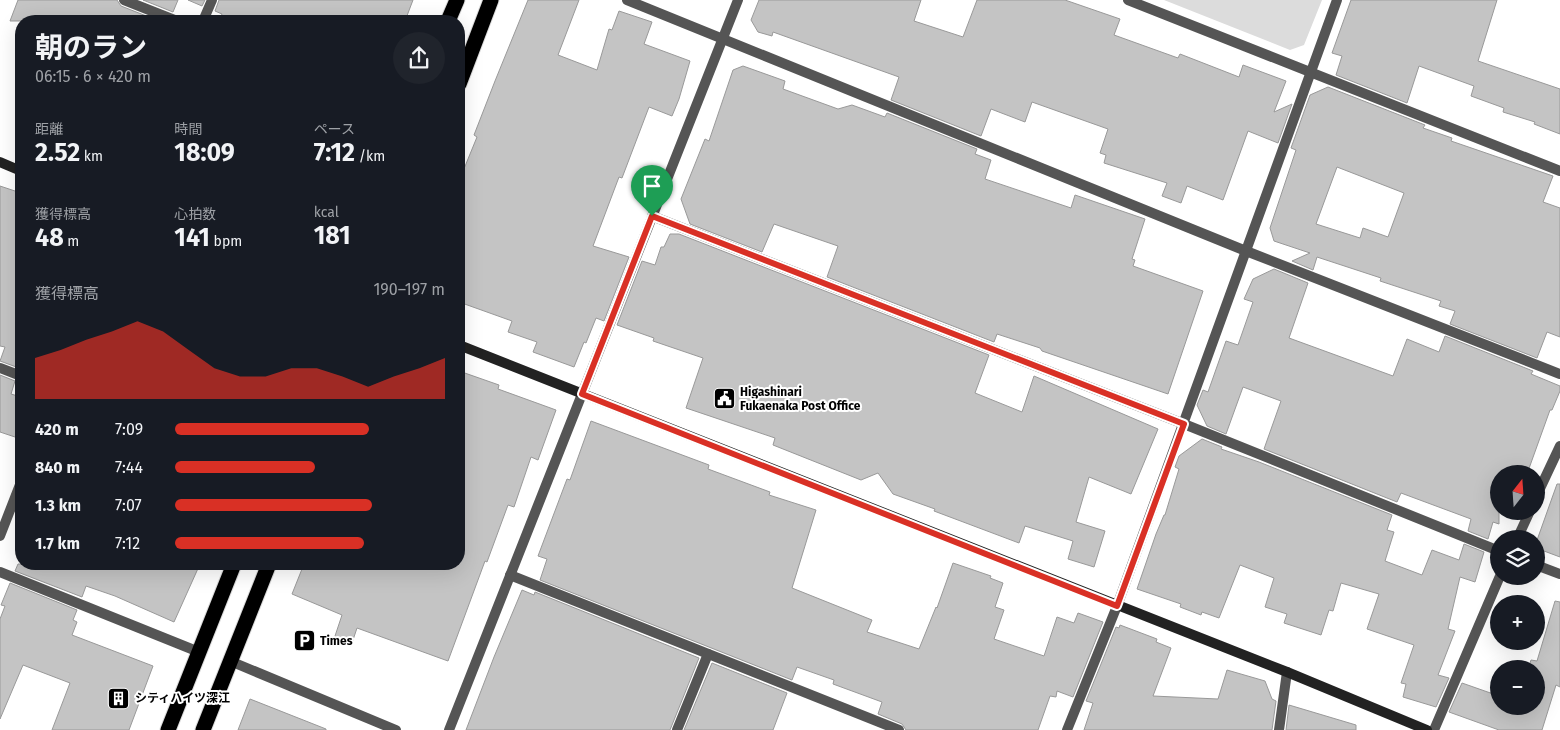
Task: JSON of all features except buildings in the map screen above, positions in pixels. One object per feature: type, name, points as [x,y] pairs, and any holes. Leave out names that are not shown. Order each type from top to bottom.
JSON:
[{"type":"highway","points":[[451,15],[457,0]]},
{"type":"highway","points":[[465,68],[491,0]]},
{"type":"highway","points":[[168,730],[232,570]]},
{"type":"highway","points":[[203,730],[267,570]]},
{"type":"street","points":[[124,0],[162,15]]},
{"type":"street","points":[[206,15],[212,0]]},
{"type":"street","points":[[627,0],[1246,251],[1560,374]]},
{"type":"street","points":[[449,730],[738,0]]},
{"type":"street","points":[[1128,0],[1560,171]]},
{"type":"street","points":[[1067,730],[1117,606],[1337,0]]},
{"type":"street","points":[[0,162],[15,168]]},
{"type":"street","points":[[652,216],[1184,424],[1490,547]]},
{"type":"street","points":[[465,347],[1287,672],[1427,730]]},
{"type":"street","points":[[0,368],[15,374]]},
{"type":"street","points":[[1545,478],[1560,446]]},
{"type":"street","points":[[0,536],[15,497]]},
{"type":"street","points":[[1545,568],[1560,574]]},
{"type":"street","points":[[0,572],[199,652]]},
{"type":"street","points":[[510,575],[898,730]]},
{"type":"street","points":[[1434,730],[1496,585]]},
{"type":"street","points":[[677,730],[708,654]]},
{"type":"street","points":[[230,661],[396,730]]},
{"type":"street","points":[[1279,730],[1287,672]]},
{"type":"shaded area","points":[[1164,0],[1322,0],[1304,45],[1290,50]]},
{"type":"place","name":"Higashinari Fukaenaka Post Office","points":[[724,399]]},
{"type":"place","name":"Times","points":[[304,641]]},
{"type":"place","name":"シティハイツ深江","points":[[119,698]]},
{"type":"route","points":[[652,216],[1184,424],[1117,606],[582,394],[652,216]]}]
